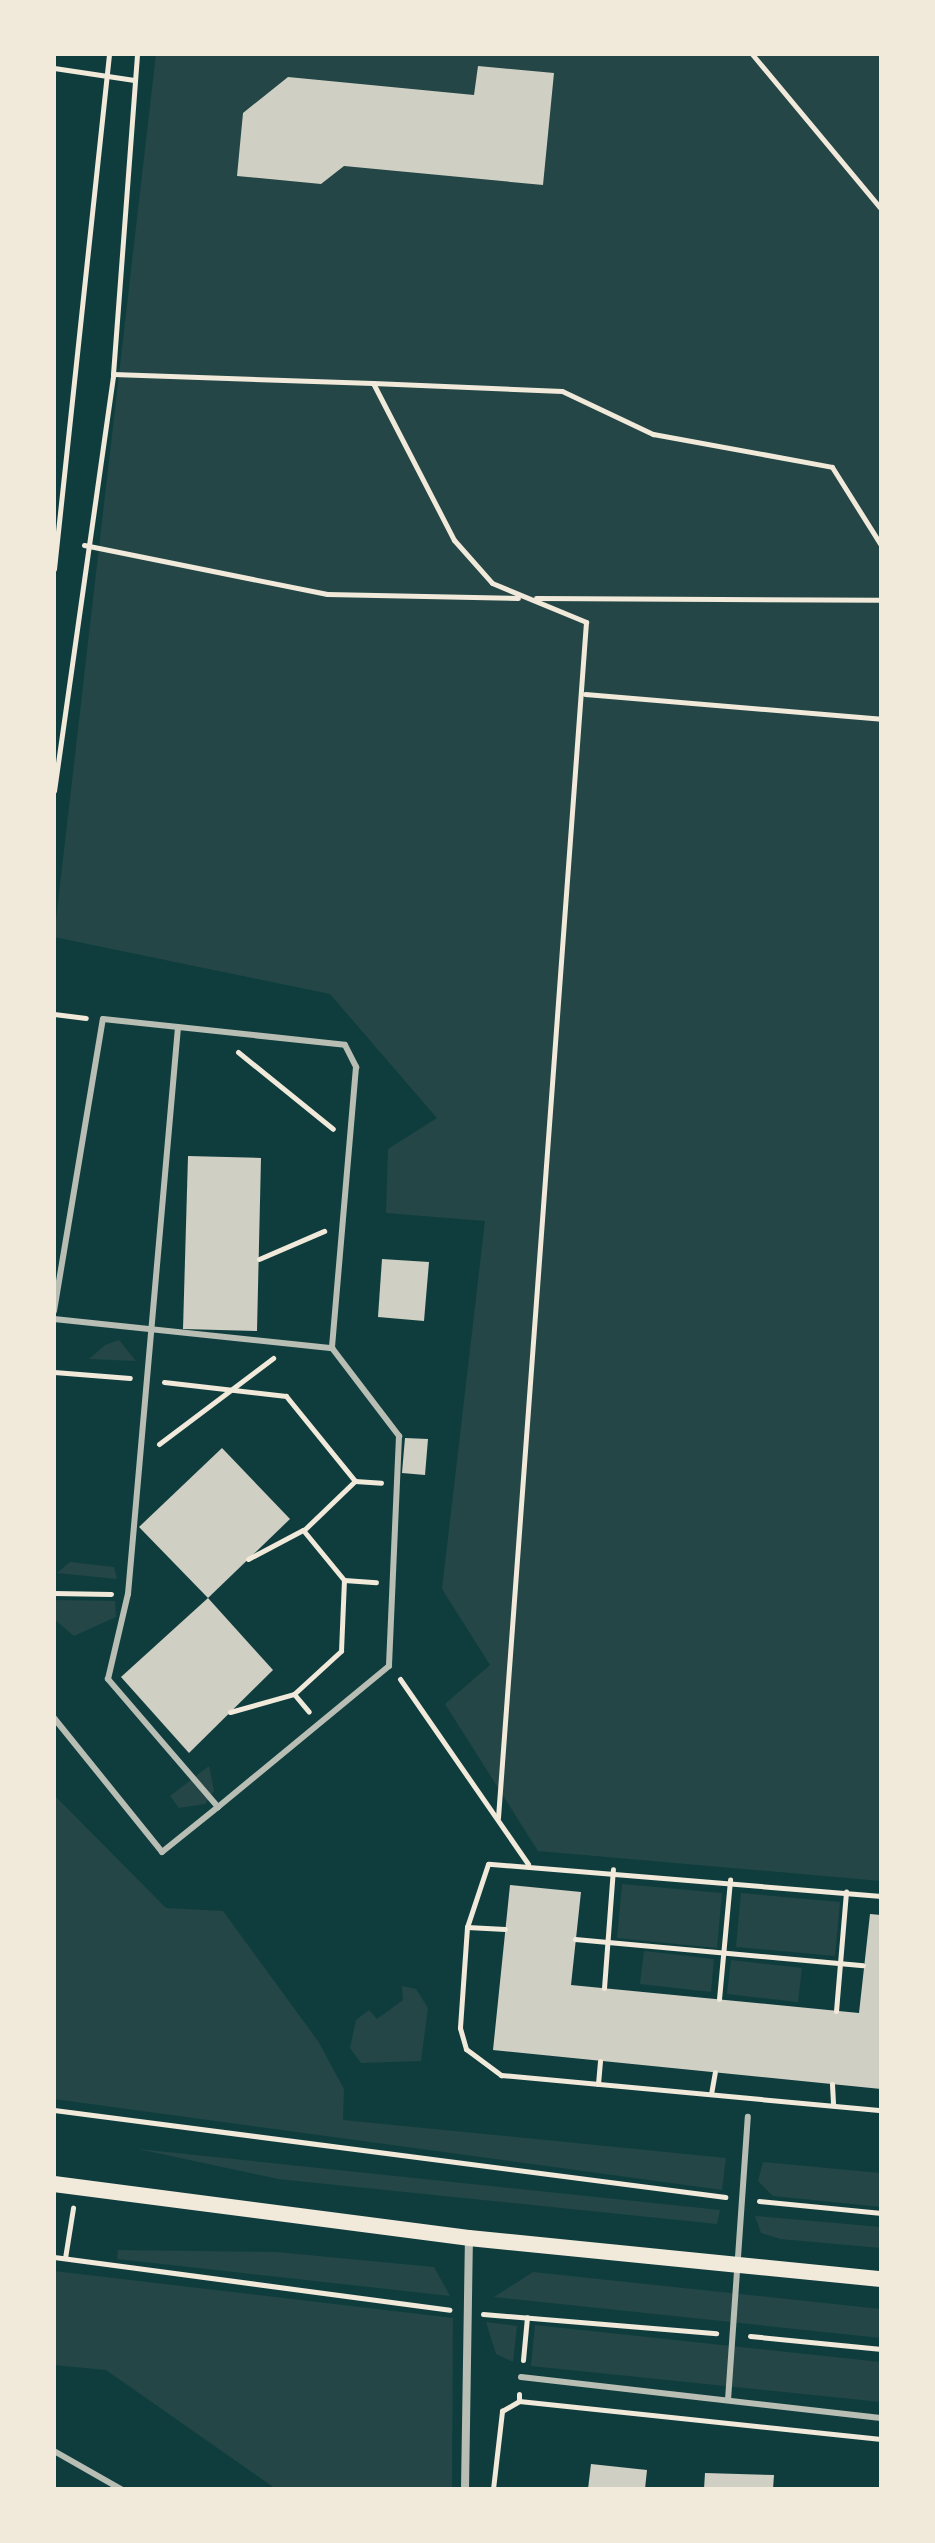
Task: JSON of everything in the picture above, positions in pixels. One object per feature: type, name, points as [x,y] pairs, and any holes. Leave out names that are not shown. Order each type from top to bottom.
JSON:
[{"type":"main road","points":[[54,2184],[469,2238],[881,2279]]},
{"type":"street","points":[[465,2489],[469,2238]]},
{"type":"lane","points":[[54,1311],[103,1019],[345,1045],[356,1067],[332,1348],[399,1436],[395,1584],[389,1666],[162,1852],[54,1718]]},
{"type":"lane","points":[[178,1027],[128,1594],[108,1679],[218,1807]]},
{"type":"lane","points":[[54,1319],[332,1348]]},
{"type":"lane","points":[[728,2400],[748,2117]]},
{"type":"lane","points":[[521,2377],[881,2418]]},
{"type":"lane","points":[[54,2451],[121,2489]]},
{"type":"path","points":[[54,569],[109,54]]},
{"type":"path","points":[[54,791],[84,545],[113,374],[137,54]]},
{"type":"path","points":[[752,54],[881,209]]},
{"type":"path","points":[[54,68],[134,80]]},
{"type":"path","points":[[113,374],[562,391],[653,434],[832,467],[881,545]]},
{"type":"path","points":[[373,383],[454,540],[492,583],[586,622],[585,694],[498,1818]]},
{"type":"path","points":[[84,545],[327,594],[881,600]]},
{"type":"path","points":[[585,694],[881,719]]},
{"type":"path","points":[[54,1014],[103,1019]]},
{"type":"path","points":[[212,1031],[350,1142]]},
{"type":"path","points":[[259,1259],[342,1224]]},
{"type":"path","points":[[140,1459],[293,1344]]},
{"type":"path","points":[[54,1372],[286,1396],[355,1481],[398,1485]]},
{"type":"path","points":[[248,1559],[303,1530],[355,1481]]},
{"type":"path","points":[[230,1712],[294,1694],[341,1651],[344,1580],[303,1530]]},
{"type":"path","points":[[344,1580],[395,1584]]},
{"type":"path","points":[[54,1593],[128,1594]]},
{"type":"path","points":[[389,1666],[528,1864]]},
{"type":"path","points":[[294,1694],[319,1724]]},
{"type":"path","points":[[881,1896],[613,1869],[488,1864],[467,1927],[460,2028],[466,2049],[501,2075],[881,2110]]},
{"type":"path","points":[[604,1988],[613,1869]]},
{"type":"path","points":[[719,1999],[730,1880]]},
{"type":"path","points":[[836,2011],[846,1891]]},
{"type":"path","points":[[467,1927],[505,1929]]},
{"type":"path","points":[[575,1939],[723,1955],[863,1965]]},
{"type":"path","points":[[598,2084],[600,2061]]},
{"type":"path","points":[[711,2094],[715,2072]]},
{"type":"path","points":[[832,2084],[833,2105]]},
{"type":"path","points":[[54,2110],[743,2199],[881,2213]]},
{"type":"path","points":[[65,2258],[77,2186]]},
{"type":"path","points":[[54,2257],[88,2262]]},
{"type":"path","points":[[493,2489],[502,2411],[519,2401]]},
{"type":"shaded area","points":[[156,54],[881,54],[881,1881],[538,1851],[445,1704],[490,1665],[442,1589],[485,1221],[386,1213],[388,1149],[437,1118],[330,994],[54,937]]},
{"type":"shaded area","points":[[119,1340],[136,1361],[89,1359],[105,1345]]},
{"type":"shaded area","points":[[70,1562],[114,1567],[117,1579],[57,1573]]},
{"type":"shaded area","points":[[56,1600],[115,1601],[116,1617],[74,1636],[54,1619]]},
{"type":"shaded area","points":[[209,1766],[214,1791],[205,1804],[179,1808],[170,1796]]},
{"type":"shaded area","points":[[54,1795],[166,1908],[223,1911],[318,2041],[344,2089],[343,2120],[726,2158],[722,2190],[54,2099]]},
{"type":"shaded area","points":[[622,1884],[722,1893],[717,1948],[617,1938]]},
{"type":"shaded area","points":[[741,1893],[840,1902],[835,1956],[736,1947]]},
{"type":"shaded area","points":[[644,1951],[714,1959],[711,1992],[640,1984]]},
{"type":"shaded area","points":[[731,1960],[802,1968],[798,2002],[727,1994]]},
{"type":"shaded area","points":[[402,1986],[416,1989],[428,2008],[421,2061],[361,2063],[350,2048],[356,2020],[369,2010],[377,2019],[403,2000]]},
{"type":"shaded area","points":[[138,2149],[720,2210],[717,2224],[278,2179]]},
{"type":"shaded area","points":[[763,2162],[881,2173],[881,2207],[773,2196],[758,2181]]},
{"type":"shaded area","points":[[755,2216],[881,2227],[881,2248],[780,2239],[761,2233]]},
{"type":"shaded area","points":[[118,2250],[276,2252],[434,2267],[450,2296],[117,2259]]},
{"type":"shaded area","points":[[54,2271],[453,2318],[452,2489],[276,2489],[106,2370],[54,2365]]},
{"type":"shaded area","points":[[533,2272],[881,2309],[881,2338],[494,2297]]},
{"type":"shaded area","points":[[486,2322],[517,2326],[513,2362],[496,2354]]},
{"type":"shaded area","points":[[535,2325],[881,2362],[881,2402],[531,2366]]},
{"type":"building","points":[[478,66],[554,73],[543,185],[344,166],[321,184],[237,176],[243,113],[288,77],[474,95]]},
{"type":"building","points":[[188,1156],[261,1158],[257,1331],[183,1329]]},
{"type":"building","points":[[382,1259],[429,1262],[424,1321],[378,1317]]},
{"type":"building","points":[[405,1438],[428,1439],[425,1475],[402,1473]]},
{"type":"building","points":[[222,1448],[290,1519],[208,1598],[139,1527]]},
{"type":"building","points":[[208,1598],[273,1670],[189,1753],[121,1677]]},
{"type":"building","points":[[510,1885],[581,1892],[571,1985],[859,2013],[870,1914],[881,1915],[881,2089],[493,2050]]},
{"type":"building","points":[[591,2464],[647,2470],[645,2489],[588,2489]]},
{"type":"building","points":[[705,2473],[774,2475],[773,2489],[704,2489]]}]
